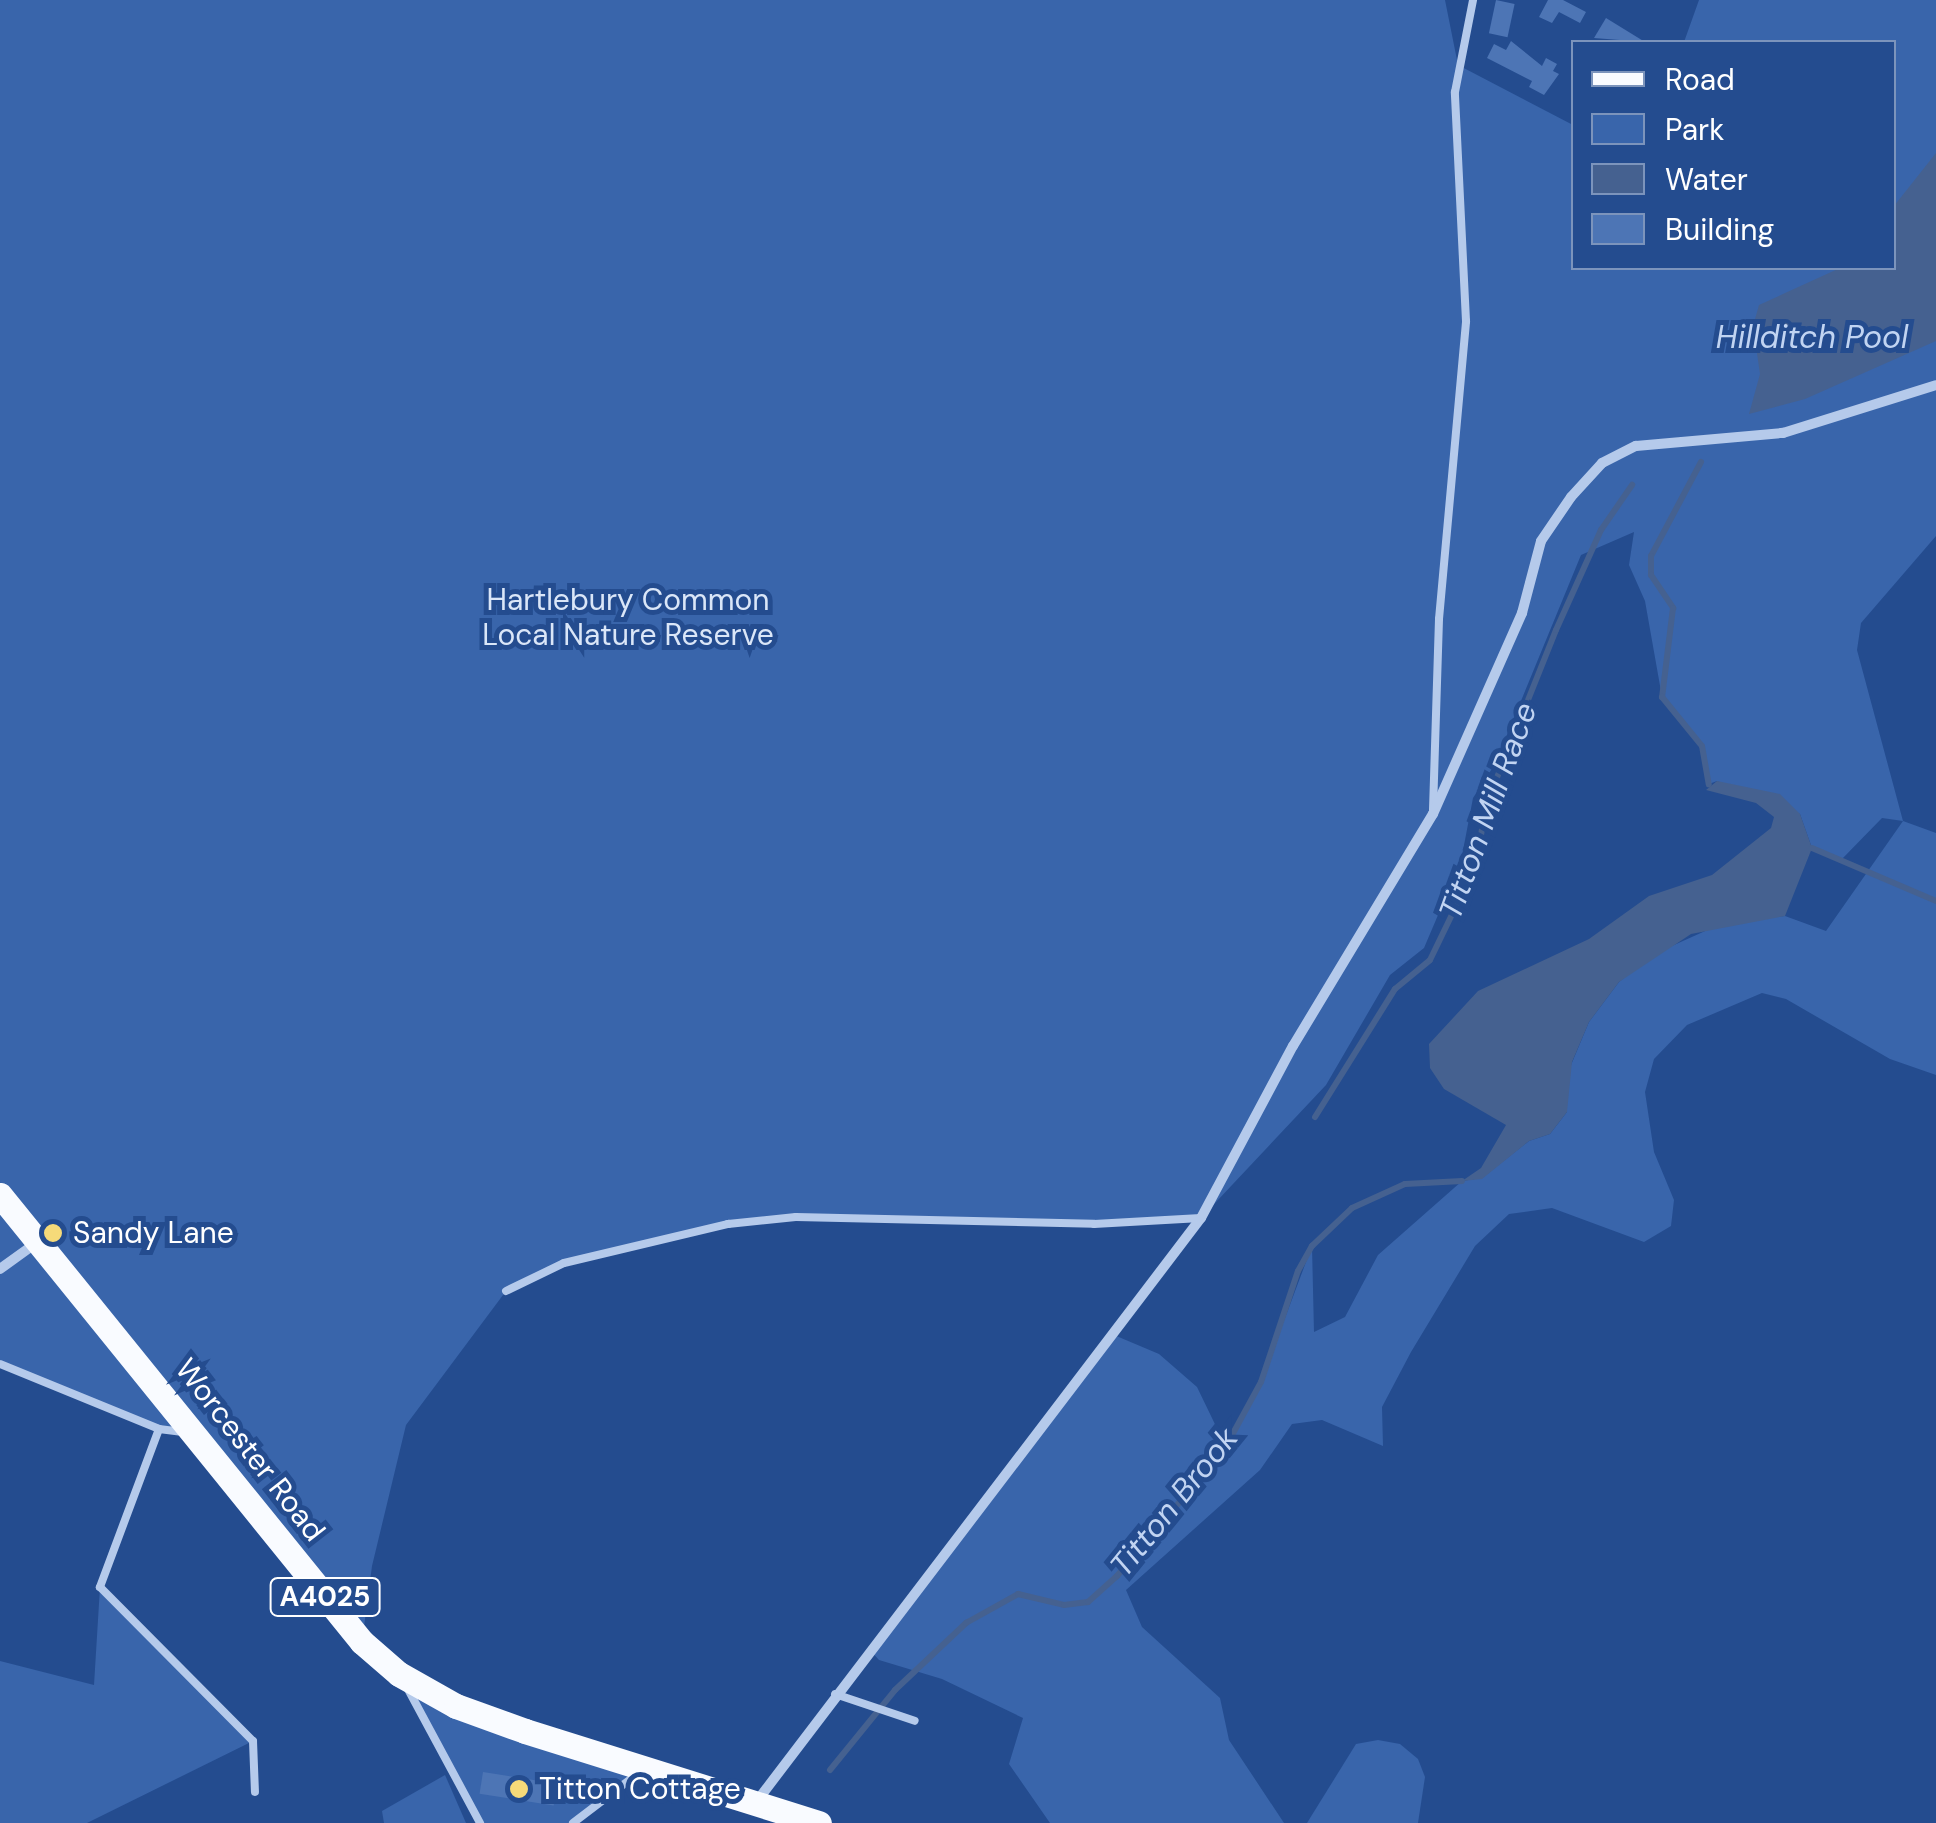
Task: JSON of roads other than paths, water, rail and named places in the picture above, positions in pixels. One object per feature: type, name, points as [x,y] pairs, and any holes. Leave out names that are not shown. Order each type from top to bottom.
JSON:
[{"type":"main road","name":"Worcester Road","points":[[0,1195],[362,1642],[399,1674],[456,1706],[819,1823]]},
{"type":"street","points":[[766,1804],[835,1694],[1200,1218],[1293,1046],[1433,814],[1522,613],[1540,541],[1602,463],[1636,446],[1783,433],[1936,384]]},
{"type":"street","points":[[0,1269],[37,1243]]},
{"type":"lane","points":[[1433,814],[1439,619],[1466,321],[1455,92],[1473,0]]},
{"type":"lane","points":[[506,1291],[564,1263],[728,1224],[796,1217],[1094,1224],[1200,1218]]},
{"type":"lane","points":[[0,1364],[159,1429],[194,1433]]},
{"type":"lane","points":[[159,1429],[100,1587],[253,1741],[255,1792]]},
{"type":"lane","points":[[399,1674],[480,1823]]},
{"type":"lane","points":[[835,1694],[915,1721]]},
{"type":"lane","points":[[573,1823],[648,1767]]},
{"type":"water","name":"Hillditch Pool","points":[[1936,153],[1936,341],[1805,399],[1749,414],[1760,374],[1753,326],[1759,305],[1836,270],[1896,270],[1896,203]]},
{"type":"water","points":[[1717,781],[1780,794],[1800,814],[1812,848],[1785,916],[1691,934],[1619,982],[1589,1022],[1572,1062],[1567,1112],[1550,1134],[1529,1141],[1482,1179],[1462,1181],[1481,1168],[1506,1125],[1444,1089],[1430,1068],[1429,1044],[1478,991],[1589,939],[1649,896],[1712,875],[1771,828],[1774,817],[1756,803],[1706,790]]},
{"type":"waterway","name":"Titton Brook","points":[[1701,462],[1651,556],[1651,575],[1673,608],[1662,697],[1702,746],[1709,784]]},
{"type":"waterway","name":"Titton Mill Race","points":[[1315,1117],[1395,989],[1430,960],[1476,865],[1486,805],[1556,630],[1601,530],[1632,485]]},
{"type":"waterway","points":[[1812,848],[1936,901]]},
{"type":"waterway","name":"Titton Brook","points":[[830,1770],[895,1690],[966,1623],[1018,1594],[1064,1605],[1088,1602],[1117,1576],[1225,1448],[1261,1382],[1298,1271],[1312,1246],[1352,1208],[1405,1184],[1462,1181]]},
{"type":"place","name":"Sandy Lane","points":[[53,1233]]},
{"type":"place","name":"Titton Cottage","points":[[519,1789]]},
{"type":"park label","name":"Hartlebury Common Local Nature Reserve","points":[[628,617]]}]
